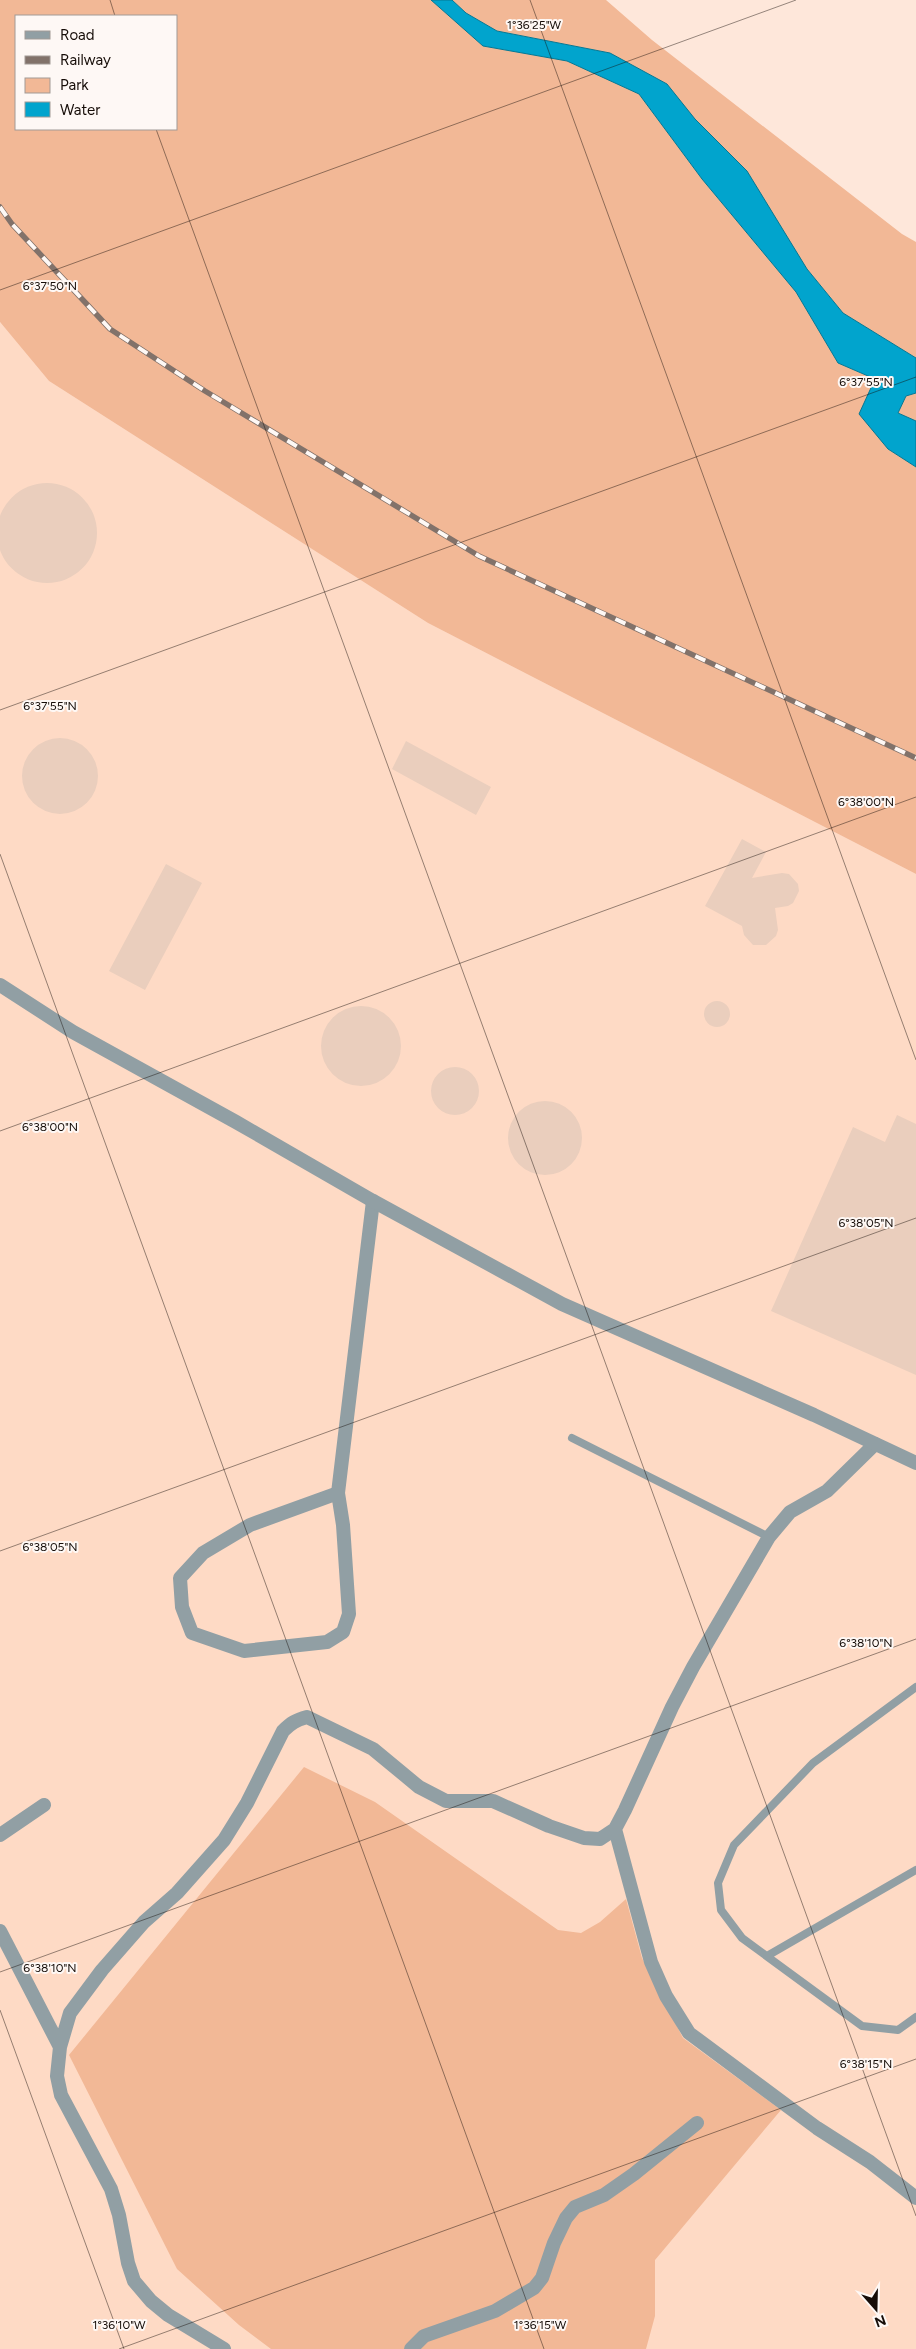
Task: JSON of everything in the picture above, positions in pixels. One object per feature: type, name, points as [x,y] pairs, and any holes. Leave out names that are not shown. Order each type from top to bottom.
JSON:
[{"type":"street","points":[[0,985],[73,1032],[562,1304],[916,1463]]},
{"type":"street","points":[[338,1493],[250,1525],[203,1553],[180,1578],[182,1607],[192,1633],[244,1651],[327,1642],[343,1632],[349,1614],[338,1493],[374,1201]]},
{"type":"street","points":[[224,2349],[168,2315],[151,2301],[134,2281],[128,2263],[119,2215],[111,2190],[61,2095],[57,2076],[60,2047],[70,2013],[102,1970],[144,1922],[178,1893],[224,1840],[247,1803],[283,1731],[291,1722],[297,1720],[307,1717],[373,1749],[419,1787],[446,1801],[494,1801],[549,1826],[584,1838],[600,1839],[614,1829],[642,1777],[685,1683],[768,1537],[790,1512],[827,1492],[875,1444]]},
{"type":"street","points":[[0,1835],[44,1805]]},
{"type":"street","points":[[614,1829],[651,1962],[666,1996],[689,2032],[817,2128],[870,2162],[916,2198]]},
{"type":"street","points":[[0,1931],[60,2047]]},
{"type":"street","points":[[411,2349],[424,2336],[495,2311],[534,2288],[542,2278],[554,2243],[566,2218],[575,2207],[604,2194],[626,2179],[697,2123]]},
{"type":"lane","points":[[572,1438],[768,1537]]},
{"type":"lane","points":[[916,1687],[813,1763],[734,1845],[718,1883],[721,1910],[742,1938],[862,2026],[898,2030],[916,2016]]},
{"type":"lane","points":[[767,1956],[916,1870]]},
{"type":"shaded area","points":[[0,322],[49,381],[428,623],[916,874],[916,2349],[0,2349]]},
{"type":"green space","points":[[0,0],[431,0],[483,46],[567,61],[639,94],[702,179],[796,292],[838,363],[875,379],[888,449],[916,467],[916,874],[428,623],[49,381],[0,322]]},
{"type":"green space","points":[[452,0],[606,0],[652,40],[902,234],[916,242],[916,358],[843,313],[807,269],[667,84],[610,53],[497,31],[466,13]]},
{"type":"green space","points":[[916,393],[916,421],[898,413],[906,396]]},
{"type":"green space","points":[[304,1767],[375,1802],[558,1930],[581,1933],[600,1922],[626,1899],[642,1958],[683,2038],[781,2110],[655,2260],[655,2316],[646,2349],[271,2349],[239,2325],[177,2269],[69,2055]]},
{"type":"water","points":[[431,0],[452,0],[466,13],[497,31],[610,53],[667,84],[695,119],[747,171],[807,269],[843,313],[916,358],[916,393],[906,396],[898,413],[916,421],[916,467],[888,449],[859,414],[875,379],[838,363],[796,292],[702,179],[639,94],[567,61],[483,46]]},
{"type":"building","points":[[37,484],[57,484],[75,491],[89,505],[96,523],[96,543],[89,561],[75,575],[57,582],[37,582],[19,575],[5,561],[-1,546],[-1,520],[5,505],[19,491]]},
{"type":"building","points":[[53,738],[67,738],[81,744],[92,755],[98,769],[95,791],[87,803],[67,814],[53,814],[39,808],[28,797],[22,783],[22,769],[28,755],[39,744]]},
{"type":"building","points":[[406,741],[491,787],[476,815],[392,769]]},
{"type":"building","points":[[742,839],[766,852],[752,878],[782,873],[789,874],[798,884],[799,891],[793,903],[788,906],[775,908],[778,930],[776,936],[766,945],[753,945],[744,935],[742,926],[705,906]]},
{"type":"building","points":[[166,864],[202,883],[145,990],[109,971]]},
{"type":"building","points":[[717,1001],[726,1005],[730,1014],[726,1023],[717,1027],[708,1023],[704,1014],[708,1005]]},
{"type":"building","points":[[361,1006],[376,1009],[389,1018],[398,1031],[401,1046],[398,1061],[389,1074],[376,1083],[361,1086],[346,1083],[333,1074],[324,1061],[321,1046],[324,1031],[333,1018],[346,1009]]},
{"type":"building","points":[[455,1067],[464,1069],[472,1074],[477,1082],[479,1091],[477,1100],[472,1108],[464,1113],[455,1115],[446,1113],[438,1108],[433,1100],[431,1091],[433,1082],[438,1074],[446,1069]]},
{"type":"building","points":[[545,1101],[559,1104],[571,1112],[579,1124],[582,1138],[579,1152],[571,1164],[559,1172],[545,1175],[531,1172],[519,1164],[511,1152],[508,1138],[511,1124],[519,1112],[531,1104]]},
{"type":"building","points":[[897,1115],[916,1124],[916,1375],[771,1311],[853,1127],[885,1142]]},
{"type":"railway","points":[[0,207],[12,224],[110,329],[205,391],[479,556],[916,758]]}]
